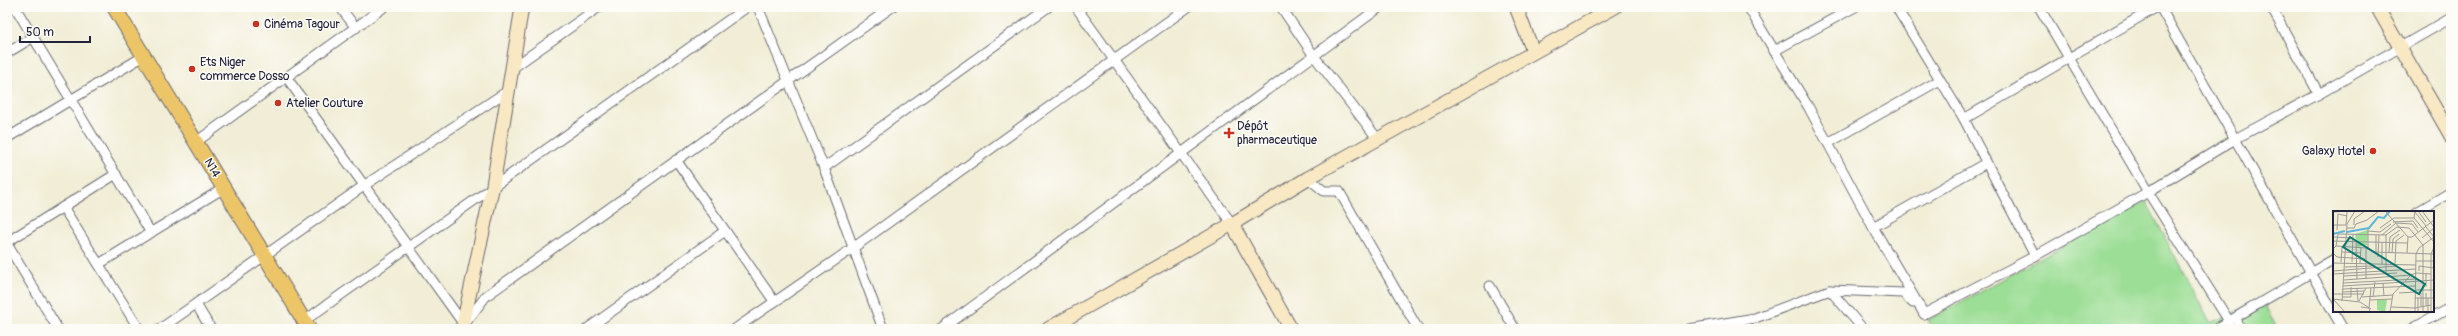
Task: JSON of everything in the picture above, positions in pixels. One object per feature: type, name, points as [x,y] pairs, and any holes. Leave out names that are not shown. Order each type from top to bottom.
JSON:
[{"type":"main road","name":"N14","points":[[114,7],[307,325]]},
{"type":"main road","points":[[464,328],[493,185],[514,67],[522,7]]},
{"type":"main road","points":[[1516,7],[1533,51]]},
{"type":"main road","points":[[1048,329],[1232,224],[1377,138],[1614,7]]},
{"type":"main road","points":[[2377,7],[2449,127]]},
{"type":"main road","points":[[1232,224],[1291,329]]},
{"type":"street","points":[[15,7],[32,38],[151,233]]},
{"type":"street","points":[[340,7],[356,28]]},
{"type":"street","points":[[196,142],[384,7]]},
{"type":"street","points":[[514,67],[599,7]]},
{"type":"street","points":[[307,325],[408,246],[748,7]]},
{"type":"street","points":[[758,7],[824,168],[883,329]]},
{"type":"street","points":[[287,78],[408,246],[464,328],[486,296],[892,7]]},
{"type":"street","points":[[824,168],[1048,7]]},
{"type":"street","points":[[1076,7],[1232,224]]},
{"type":"street","points":[[735,329],[853,248],[1188,7]]},
{"type":"street","points":[[1281,7],[1314,56],[1377,138]]},
{"type":"street","points":[[942,329],[1380,7]]},
{"type":"street","points":[[1748,7],[1828,143],[1873,227],[1924,314]]},
{"type":"street","points":[[1774,51],[1854,7]]},
{"type":"street","points":[[1896,7],[1964,119],[2035,256]]},
{"type":"street","points":[[2039,7],[2148,192],[2232,320],[2240,329]]},
{"type":"street","points":[[1964,119],[2158,7],[2333,311]]},
{"type":"street","points":[[2271,7],[2319,94]]},
{"type":"street","points":[[1924,314],[2035,256],[2148,192],[2235,139],[2319,94],[2451,18]]},
{"type":"street","points":[[7,54],[32,38]]},
{"type":"street","points":[[7,138],[144,56]]},
{"type":"street","points":[[1828,143],[1940,80]]},
{"type":"street","points":[[160,329],[365,186],[509,90]]},
{"type":"street","points":[[676,160],[774,302]]},
{"type":"street","points":[[1873,227],[1986,163]]},
{"type":"street","points":[[58,329],[7,243],[116,174]]},
{"type":"street","points":[[1308,178],[1324,191],[1339,191],[1418,329]]},
{"type":"street","points":[[99,264],[224,188]]},
{"type":"street","points":[[2419,211],[2451,192]]},
{"type":"street","points":[[63,207],[139,329]]},
{"type":"street","points":[[588,329],[725,231]]},
{"type":"street","points":[[2216,329],[2311,271],[2333,260]]},
{"type":"street","points":[[1490,286],[1515,329]]},
{"type":"street","points":[[1689,329],[1755,318],[1830,290],[1903,293],[1924,314]]},
{"type":"street","points":[[1830,290],[1863,329]]},
{"type":"street","points":[[196,304],[211,329]]},
{"type":"street","points":[[2412,329],[2433,314],[2451,307]]},
{"type":"street","points":[[2334,312],[2343,329]]},
{"type":"green space","points":[[2146,201],[2210,323],[2262,300],[2278,329],[1933,329],[1928,320]]},
{"type":"place","name":"Cinéma Tagour","points":[[256,24]]},
{"type":"place","name":"Ets Niger commerce Dosso","points":[[192,69]]},
{"type":"place","name":"Atelier Couture","points":[[278,103]]},
{"type":"place","name":"Dépôt pharmaceutique","points":[[1229,133]]},
{"type":"place","name":"Galaxy Hotel","points":[[2373,151]]}]
